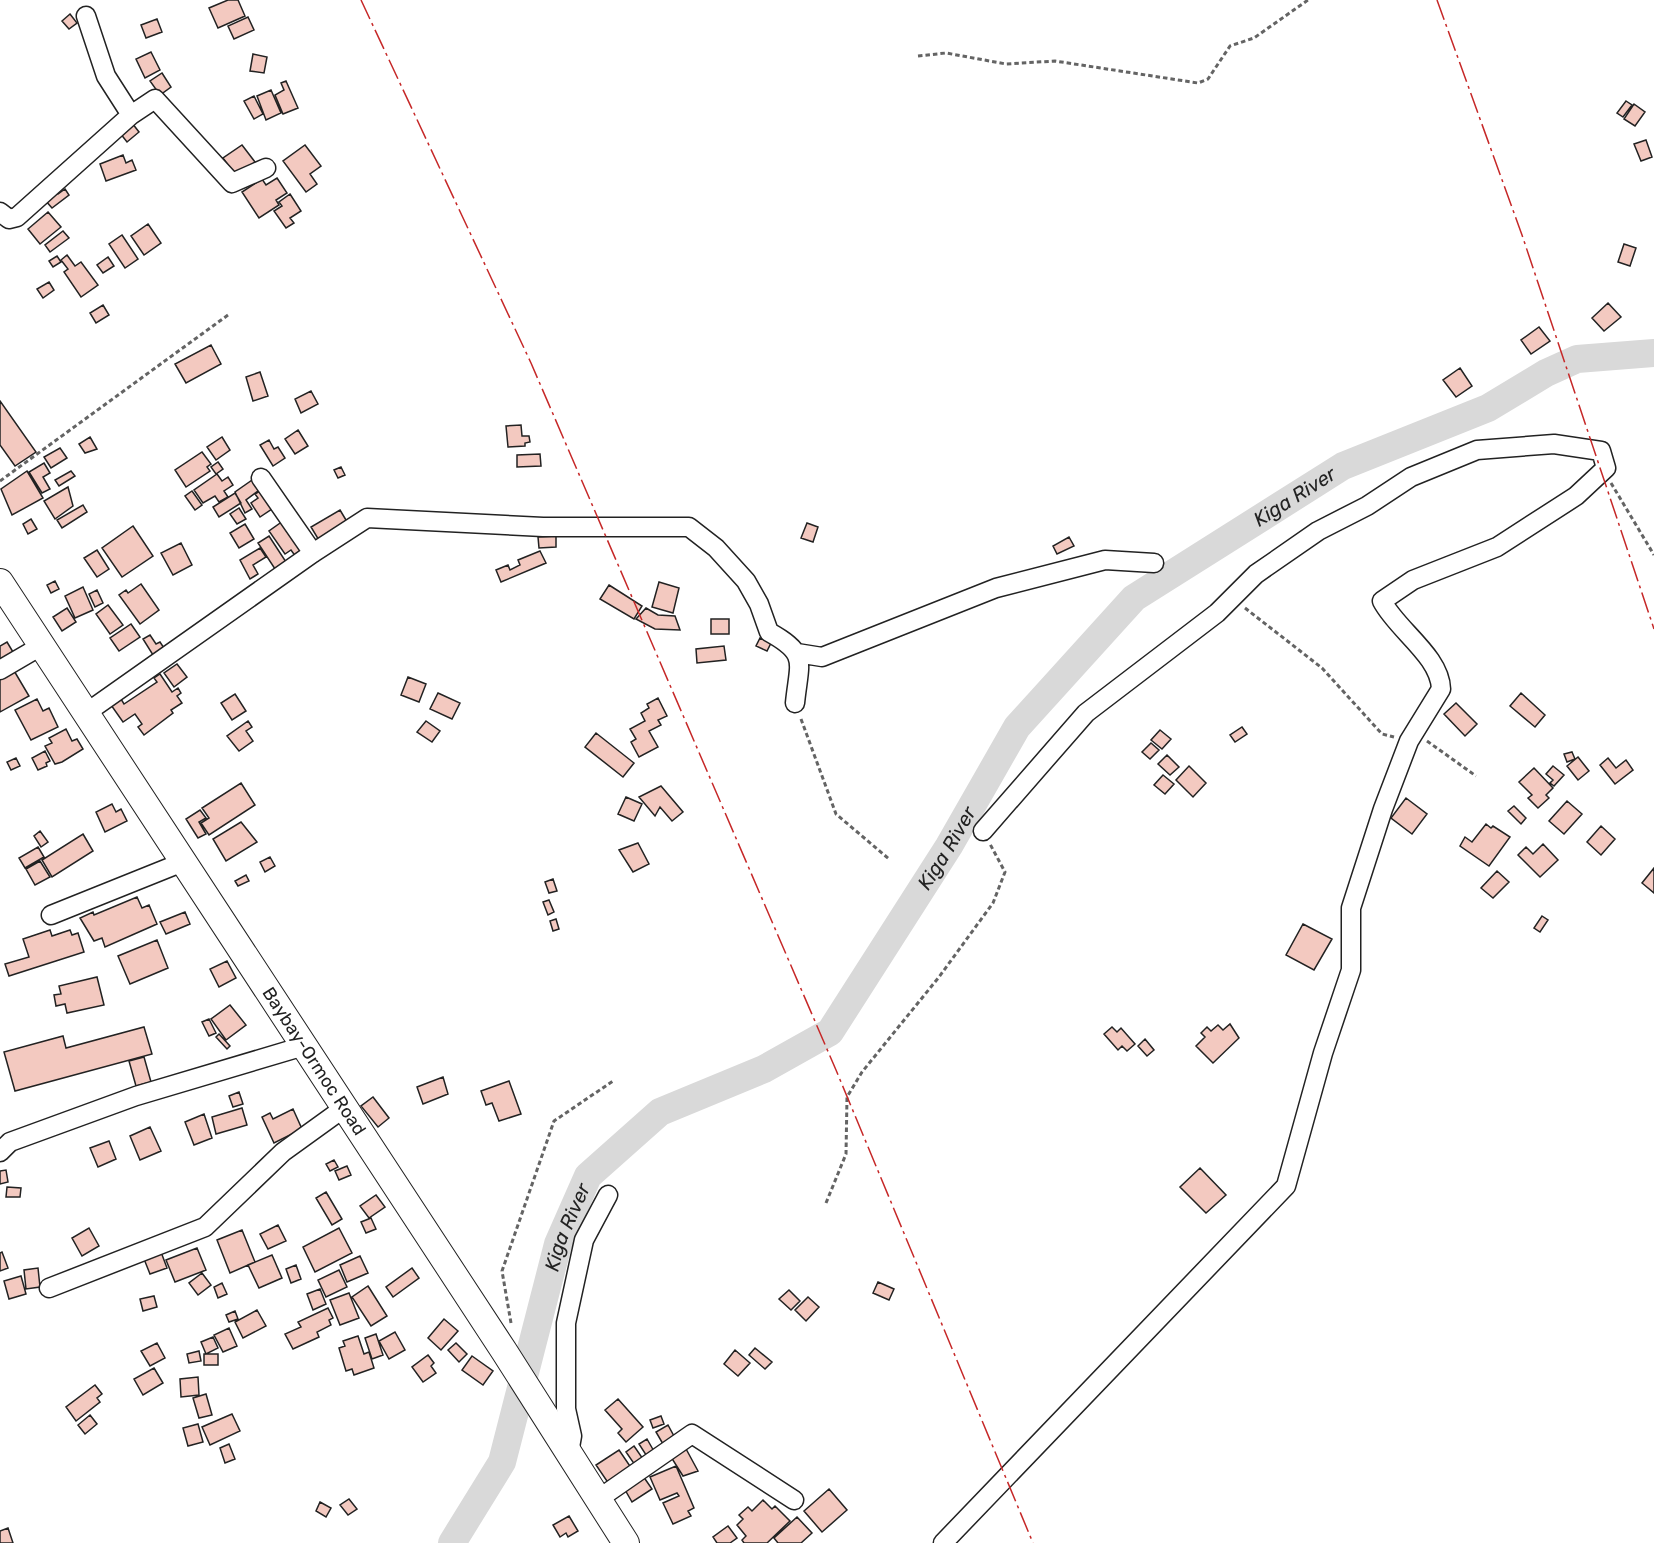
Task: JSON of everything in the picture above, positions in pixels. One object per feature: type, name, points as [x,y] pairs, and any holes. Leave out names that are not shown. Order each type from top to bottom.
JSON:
[{"type":"highway","name":"Baybay-Ormoc Road","points":[[0,582],[504,1351],[626,1543]]},
{"type":"street","points":[[86,16],[106,76],[131,115]]},
{"type":"street","points":[[0,212],[9,219],[17,217],[131,115],[155,99],[232,183],[266,168]]},
{"type":"street","points":[[943,1543],[1286,1186],[1323,1053],[1351,970],[1351,908],[1383,809],[1409,741],[1441,689],[1436,670],[1422,651],[1392,619],[1382,601],[1413,580],[1497,547],[1576,496],[1606,468],[1601,451],[1554,444],[1477,450],[1411,477],[1367,506],[1318,531],[1256,574],[1217,613],[1086,712],[983,831]]},
{"type":"street","points":[[261,478],[314,553]]},
{"type":"street","points":[[86,713],[314,553],[368,518],[543,527],[689,527],[716,548],[746,581],[759,604],[769,632],[792,645],[797,653],[795,703]]},
{"type":"street","points":[[797,653],[822,657],[996,588],[1105,560],[1154,563]]},
{"type":"street","points":[[0,670],[41,646]]},
{"type":"street","points":[[51,915],[183,861]]},
{"type":"street","points":[[0,1152],[10,1142],[136,1096],[304,1046]]},
{"type":"street","points":[[49,1288],[205,1227],[283,1152],[344,1108]]},
{"type":"street","points":[[565,1447],[572,1436],[566,1409],[566,1323],[584,1240],[608,1195]]},
{"type":"street","points":[[597,1500],[692,1434],[794,1500]]},
{"type":"path","points":[[918,56],[946,53],[1006,64],[1055,61],[1198,82],[1208,79],[1230,46],[1254,38],[1308,0]]},
{"type":"path","points":[[0,481],[228,315]]},
{"type":"path","points":[[1604,471],[1654,555]]},
{"type":"path","points":[[1233,597],[1322,668],[1382,734],[1409,741],[1423,738],[1476,776]]},
{"type":"path","points":[[795,703],[836,814],[890,859]]},
{"type":"path","points":[[826,1203],[846,1154],[847,1096],[862,1072],[939,977],[993,903],[1005,872],[983,831]]},
{"type":"path","points":[[511,1324],[502,1271],[554,1120],[613,1081]]},
{"type":"building","points":[[228,0],[238,0],[245,16],[218,28],[209,8]]},
{"type":"building","points":[[70,14],[77,23],[69,29],[62,21]]},
{"type":"building","points":[[248,17],[254,30],[234,39],[228,26]]},
{"type":"building","points":[[157,19],[162,32],[146,38],[141,25]]},
{"type":"building","points":[[151,52],[160,70],[145,78],[136,59]]},
{"type":"building","points":[[253,54],[267,57],[264,73],[250,71]]},
{"type":"building","points":[[162,73],[171,87],[160,95],[150,81]]},
{"type":"building","points":[[286,81],[298,108],[283,114],[275,95],[284,90],[281,83]]},
{"type":"building","points":[[271,90],[281,113],[266,120],[257,96]]},
{"type":"building","points":[[254,96],[263,114],[254,119],[244,101]]},
{"type":"building","points":[[1626,101],[1632,105],[1623,117],[1617,113]]},
{"type":"building","points":[[1634,104],[1645,112],[1635,126],[1624,119]]},
{"type":"building","points":[[132,123],[139,132],[127,142],[120,133]]},
{"type":"building","points":[[1646,140],[1652,157],[1641,161],[1634,144]]},
{"type":"building","points":[[242,145],[255,162],[236,176],[223,158]]},
{"type":"building","points":[[305,145],[321,166],[310,174],[317,184],[306,192],[283,161]]},
{"type":"building","points":[[123,155],[126,163],[132,160],[136,170],[106,181],[100,164]]},
{"type":"building","points":[[277,178],[287,193],[276,200],[279,205],[259,218],[242,192],[262,179],[266,185]]},
{"type":"building","points":[[65,189],[69,195],[52,208],[45,200],[56,191],[58,194]]},
{"type":"building","points":[[290,194],[301,211],[290,218],[294,223],[286,228],[274,211],[282,206],[279,202]]},
{"type":"building","points":[[48,212],[61,227],[40,244],[28,229]]},
{"type":"building","points":[[148,224],[161,243],[144,255],[131,236]]},
{"type":"building","points":[[63,231],[69,238],[50,252],[45,245]]},
{"type":"building","points":[[122,235],[138,259],[125,268],[109,244]]},
{"type":"building","points":[[1624,244],[1636,248],[1630,266],[1618,262]]},
{"type":"building","points":[[67,255],[75,266],[81,262],[98,285],[81,297],[64,272],[68,269],[61,260]]},
{"type":"building","points":[[57,256],[61,262],[53,267],[49,261]]},
{"type":"building","points":[[108,257],[114,266],[103,273],[97,265]]},
{"type":"building","points":[[49,282],[54,290],[43,298],[37,289]]},
{"type":"building","points":[[1608,303],[1621,317],[1604,331],[1592,318]]},
{"type":"building","points":[[103,305],[109,315],[96,323],[90,313]]},
{"type":"building","points":[[1539,327],[1550,341],[1531,354],[1521,340]]},
{"type":"building","points":[[211,345],[221,364],[186,383],[175,364]]},
{"type":"building","points":[[1460,368],[1472,386],[1456,397],[1443,380]]},
{"type":"building","points":[[260,372],[268,396],[253,401],[246,377]]},
{"type":"building","points":[[311,391],[318,404],[301,413],[295,399]]},
{"type":"building","points":[[0,401],[36,452],[15,466],[0,445]]},
{"type":"building","points":[[521,425],[522,436],[529,436],[530,442],[525,443],[525,446],[508,447],[506,426]]},
{"type":"building","points":[[298,430],[308,446],[295,454],[285,439]]},
{"type":"building","points":[[90,437],[97,449],[85,453],[79,444]]},
{"type":"building","points":[[222,437],[230,450],[216,460],[207,447]]},
{"type":"building","points":[[269,440],[274,449],[278,447],[285,458],[273,466],[260,445]]},
{"type":"building","points":[[60,448],[67,458],[51,468],[44,457]]},
{"type":"building","points":[[202,452],[211,464],[207,467],[210,471],[186,487],[175,470]]},
{"type":"building","points":[[540,454],[541,466],[517,467],[517,455]]},
{"type":"building","points":[[218,462],[223,469],[216,474],[211,467]]},
{"type":"building","points":[[44,463],[50,473],[43,477],[50,489],[42,493],[29,472]]},
{"type":"building","points":[[341,467],[345,475],[338,478],[334,470]]},
{"type":"building","points":[[27,471],[43,498],[12,515],[1,489]]},
{"type":"building","points":[[71,471],[75,476],[59,486],[55,480]]},
{"type":"building","points":[[217,474],[222,481],[228,477],[233,485],[224,491],[228,497],[219,502],[215,496],[203,503],[194,490]]},
{"type":"building","points":[[255,478],[262,488],[246,500],[252,509],[245,513],[235,492]]},
{"type":"building","points":[[68,487],[73,506],[55,519],[44,501]]},
{"type":"building","points":[[263,489],[275,507],[260,517],[251,503],[258,498],[255,494]]},
{"type":"building","points":[[192,491],[202,505],[195,510],[185,496]]},
{"type":"building","points":[[235,493],[241,503],[219,517],[213,507]]},
{"type":"building","points":[[83,505],[87,512],[62,528],[57,520]]},
{"type":"building","points":[[239,508],[246,519],[237,524],[230,514]]},
{"type":"building","points":[[340,510],[349,525],[320,542],[311,527]]},
{"type":"building","points":[[31,519],[37,529],[28,534],[23,524]]},
{"type":"building","points":[[283,521],[304,551],[296,557],[291,550],[285,554],[269,531]]},
{"type":"building","points":[[807,523],[818,527],[813,542],[801,538]]},
{"type":"building","points":[[245,524],[254,539],[239,548],[230,533]]},
{"type":"building","points":[[133,526],[153,556],[122,577],[102,548]]},
{"type":"building","points":[[269,536],[288,565],[277,572],[258,543]]},
{"type":"building","points":[[556,536],[556,547],[539,548],[538,537]]},
{"type":"building","points":[[1069,537],[1074,546],[1057,554],[1053,546]]},
{"type":"building","points":[[181,543],[192,565],[173,575],[161,553]]},
{"type":"building","points":[[260,548],[266,557],[253,565],[258,574],[250,579],[240,560]]},
{"type":"building","points":[[97,550],[109,569],[97,577],[84,558]]},
{"type":"building","points":[[540,551],[546,563],[501,582],[496,570],[508,565],[510,570],[520,565],[518,560]]},
{"type":"building","points":[[55,581],[59,589],[51,593],[47,585]]},
{"type":"building","points":[[659,582],[679,588],[673,613],[652,607]]},
{"type":"building","points":[[141,584],[159,610],[140,624],[119,595],[126,590],[128,593]]},
{"type":"building","points":[[609,585],[642,606],[634,619],[600,599]]},
{"type":"building","points":[[83,587],[93,610],[75,618],[65,596]]},
{"type":"building","points":[[97,590],[103,603],[95,607],[89,594]]},
{"type":"building","points":[[108,605],[123,625],[110,634],[96,614]]},
{"type":"building","points":[[67,608],[76,622],[62,631],[53,617]]},
{"type":"building","points":[[646,608],[658,615],[675,616],[680,630],[655,629],[636,619]]},
{"type":"building","points":[[711,619],[729,619],[729,634],[711,634]]},
{"type":"building","points":[[131,624],[140,637],[119,651],[110,638]]},
{"type":"building","points":[[150,635],[156,644],[160,642],[164,648],[153,655],[143,639]]},
{"type":"building","points":[[760,638],[771,643],[767,651],[756,646]]},
{"type":"building","points":[[7,642],[16,657],[0,665],[0,646]]},
{"type":"building","points":[[724,646],[726,660],[697,663],[696,649]]},
{"type":"building","points":[[177,664],[187,677],[174,687],[164,673]]},
{"type":"building","points":[[13,669],[29,696],[0,712],[0,676]]},
{"type":"building","points":[[160,674],[172,692],[178,688],[181,693],[177,696],[182,703],[171,710],[173,713],[144,735],[138,727],[142,724],[135,714],[123,722],[111,705],[121,699],[124,704],[157,682],[154,678]]},
{"type":"building","points":[[408,677],[426,684],[419,702],[401,695]]},
{"type":"building","points":[[438,693],[460,703],[452,719],[430,709]]},
{"type":"building","points":[[1521,693],[1545,715],[1535,727],[1510,706]]},
{"type":"building","points":[[235,694],[246,711],[232,720],[221,703]]},
{"type":"building","points":[[658,698],[667,716],[658,720],[661,725],[649,731],[658,747],[639,757],[631,742],[636,739],[630,729],[645,721],[641,713],[649,708],[647,704]]},
{"type":"building","points":[[37,699],[43,711],[49,708],[58,727],[31,740],[15,710]]},
{"type":"building","points":[[1456,703],[1477,724],[1465,736],[1444,714]]},
{"type":"building","points":[[248,721],[252,727],[246,731],[253,741],[239,751],[227,736]]},
{"type":"building","points":[[426,721],[440,731],[432,742],[417,732]]},
{"type":"building","points":[[1242,727],[1247,734],[1235,742],[1230,735]]},
{"type":"building","points":[[66,729],[72,741],[77,739],[83,749],[55,764],[45,746],[52,743],[49,738]]},
{"type":"building","points":[[1160,730],[1171,739],[1162,749],[1151,740]]},
{"type":"building","points":[[596,733],[634,763],[623,777],[585,747]]},
{"type":"building","points":[[1151,743],[1159,750],[1150,759],[1142,752]]},
{"type":"building","points":[[45,751],[50,761],[46,763],[47,766],[38,770],[32,758]]},
{"type":"building","points":[[1572,752],[1575,759],[1567,762],[1564,754]]},
{"type":"building","points":[[1167,755],[1179,767],[1170,775],[1158,764]]},
{"type":"building","points":[[1578,757],[1589,771],[1578,780],[1567,766]]},
{"type":"building","points":[[16,758],[20,766],[11,770],[7,762]]},
{"type":"building","points":[[1608,758],[1616,768],[1626,760],[1633,770],[1615,784],[1600,765]]},
{"type":"building","points":[[1189,766],[1206,783],[1193,797],[1176,780]]},
{"type":"building","points":[[1553,766],[1564,775],[1554,786],[1550,783],[1553,780],[1546,774]]},
{"type":"building","points":[[1534,768],[1553,788],[1546,795],[1549,798],[1538,808],[1528,798],[1532,795],[1519,782]]},
{"type":"building","points":[[1163,775],[1174,784],[1165,794],[1154,785]]},
{"type":"building","points":[[241,783],[255,805],[209,835],[201,823],[209,818],[202,808]]},
{"type":"building","points":[[661,786],[683,812],[672,821],[660,807],[655,816],[639,797]]},
{"type":"building","points":[[626,797],[642,804],[634,821],[618,814]]},
{"type":"building","points":[[1406,798],[1427,814],[1412,834],[1391,818]]},
{"type":"building","points":[[1567,801],[1582,814],[1564,834],[1549,821]]},
{"type":"building","points":[[112,804],[116,812],[121,809],[127,821],[105,832],[96,812]]},
{"type":"building","points":[[1514,806],[1526,818],[1521,824],[1508,811]]},
{"type":"building","points":[[200,810],[206,818],[199,822],[206,834],[198,838],[186,819]]},
{"type":"building","points":[[241,822],[257,842],[226,861],[213,839]]},
{"type":"building","points":[[1486,824],[1510,837],[1489,866],[1460,846],[1465,837],[1472,842]]},
{"type":"building","points":[[1601,826],[1615,839],[1601,855],[1587,842]]},
{"type":"building","points":[[40,831],[48,842],[41,847],[34,836]]},
{"type":"building","points":[[83,834],[93,851],[52,877],[42,860]]},
{"type":"building","points":[[638,843],[649,864],[633,872],[619,850]]},
{"type":"building","points":[[1543,844],[1558,860],[1540,877],[1518,855],[1526,847],[1533,854]]},
{"type":"building","points":[[38,847],[44,857],[25,868],[19,858]]},
{"type":"building","points":[[270,857],[275,866],[265,872],[260,862]]},
{"type":"building","points":[[40,861],[50,877],[35,885],[26,869]]},
{"type":"building","points":[[1654,868],[1654,893],[1642,883]]},
{"type":"building","points":[[1497,871],[1509,882],[1493,898],[1481,888]]},
{"type":"building","points":[[246,875],[249,881],[238,886],[235,881]]},
{"type":"building","points":[[553,879],[557,891],[549,893],[545,882]]},
{"type":"building","points":[[137,897],[142,908],[149,905],[157,924],[105,947],[102,938],[94,941],[80,918],[93,912],[94,915]]},
{"type":"building","points":[[549,900],[554,912],[548,915],[543,902]]},
{"type":"building","points":[[185,912],[190,924],[166,934],[160,922]]},
{"type":"building","points":[[1542,916],[1548,920],[1540,932],[1534,928]]},
{"type":"building","points":[[556,919],[559,929],[553,931],[550,921]]},
{"type":"building","points":[[1303,924],[1332,939],[1314,970],[1286,955]]},
{"type":"building","points":[[50,930],[52,936],[70,930],[72,935],[78,933],[84,952],[9,976],[5,964],[29,957],[23,939]]},
{"type":"building","points":[[157,940],[168,968],[130,984],[118,956]]},
{"type":"building","points":[[227,961],[236,978],[219,987],[210,969]]},
{"type":"building","points":[[97,977],[104,1005],[67,1013],[65,1004],[56,1006],[54,995],[61,994],[59,986]]},
{"type":"building","points":[[230,1005],[246,1025],[226,1040],[211,1019]]},
{"type":"building","points":[[209,1019],[216,1033],[209,1036],[202,1022]]},
{"type":"building","points":[[1230,1024],[1239,1038],[1213,1063],[1196,1046],[1205,1037],[1201,1033],[1207,1027],[1211,1031],[1218,1025],[1223,1030]]},
{"type":"building","points":[[144,1027],[152,1054],[15,1091],[4,1052],[63,1036],[66,1048]]},
{"type":"building","points":[[1112,1027],[1117,1032],[1121,1028],[1135,1044],[1127,1051],[1122,1046],[1118,1050],[1104,1034]]},
{"type":"building","points":[[219,1034],[230,1046],[227,1049],[216,1037]]},
{"type":"building","points":[[1145,1039],[1154,1050],[1147,1056],[1138,1046]]},
{"type":"building","points":[[144,1057],[151,1082],[136,1086],[129,1061]]},
{"type":"building","points":[[443,1077],[448,1094],[423,1104],[417,1087]]},
{"type":"building","points":[[509,1081],[521,1114],[499,1121],[492,1103],[486,1105],[481,1091]]},
{"type":"building","points":[[239,1092],[243,1104],[233,1107],[229,1096]]},
{"type":"building","points":[[373,1097],[389,1118],[378,1127],[361,1106]]},
{"type":"building","points":[[242,1108],[247,1125],[216,1134],[212,1117]]},
{"type":"building","points":[[293,1109],[302,1129],[274,1143],[262,1117],[270,1113],[273,1119]]},
{"type":"building","points":[[204,1114],[212,1138],[194,1145],[185,1122]]},
{"type":"building","points":[[150,1127],[161,1151],[140,1160],[130,1136]]},
{"type":"building","points":[[109,1141],[116,1159],[98,1167],[90,1148]]},
{"type":"building","points":[[334,1160],[338,1167],[330,1171],[326,1164]]},
{"type":"building","points":[[347,1166],[351,1175],[339,1180],[335,1171]]},
{"type":"building","points":[[1200,1168],[1226,1195],[1206,1213],[1180,1187]]},
{"type":"building","points":[[6,1170],[8,1182],[0,1184],[0,1171]]},
{"type":"building","points":[[7,1187],[21,1188],[20,1197],[6,1197]]},
{"type":"building","points":[[326,1192],[342,1219],[332,1225],[316,1198]]},
{"type":"building","points":[[376,1195],[385,1207],[369,1218],[360,1206]]},
{"type":"building","points":[[371,1218],[376,1229],[366,1233],[361,1222]]},
{"type":"building","points":[[278,1225],[286,1241],[268,1249],[260,1234]]},
{"type":"building","points":[[89,1228],[99,1246],[82,1256],[72,1238]]},
{"type":"building","points":[[339,1228],[352,1253],[315,1272],[303,1247]]},
{"type":"building","points":[[242,1230],[255,1262],[230,1273],[217,1240]]},
{"type":"building","points":[[197,1248],[206,1270],[175,1282],[166,1260]]},
{"type":"building","points":[[2,1252],[8,1268],[0,1271],[0,1253]]},
{"type":"building","points":[[161,1252],[167,1268],[150,1274],[144,1259]]},
{"type":"building","points":[[272,1255],[282,1278],[259,1288],[248,1265]]},
{"type":"building","points":[[360,1256],[368,1273],[347,1282],[340,1265]]},
{"type":"building","points":[[296,1265],[301,1279],[291,1283],[286,1269]]},
{"type":"building","points":[[38,1268],[40,1287],[26,1289],[24,1270]]},
{"type":"building","points":[[412,1268],[419,1278],[393,1297],[386,1287]]},
{"type":"building","points":[[339,1270],[347,1287],[326,1297],[318,1280]]},
{"type":"building","points":[[202,1273],[211,1285],[198,1295],[189,1283]]},
{"type":"building","points":[[21,1276],[26,1294],[9,1299],[4,1281]]},
{"type":"building","points":[[878,1282],[894,1289],[889,1300],[873,1293]]},
{"type":"building","points":[[222,1283],[227,1294],[218,1298],[214,1287]]},
{"type":"building","points":[[368,1286],[387,1316],[371,1326],[352,1297]]},
{"type":"building","points":[[320,1289],[326,1304],[313,1310],[307,1294]]},
{"type":"building","points":[[789,1290],[800,1301],[791,1310],[779,1299]]},
{"type":"building","points":[[349,1293],[359,1318],[340,1325],[330,1300]]},
{"type":"building","points":[[154,1296],[157,1307],[143,1311],[140,1299]]},
{"type":"building","points":[[808,1297],[819,1307],[806,1321],[795,1310]]},
{"type":"building","points":[[328,1308],[333,1318],[329,1320],[331,1325],[317,1332],[319,1337],[293,1349],[285,1334],[301,1327],[298,1322]]},
{"type":"building","points":[[257,1310],[266,1326],[243,1338],[235,1322]]},
{"type":"building","points":[[235,1311],[238,1319],[229,1322],[226,1315]]},
{"type":"building","points":[[444,1319],[458,1331],[441,1350],[428,1338]]},
{"type":"building","points":[[229,1328],[237,1346],[223,1352],[214,1335]]},
{"type":"building","points":[[395,1332],[405,1350],[389,1359],[379,1341]]},
{"type":"building","points":[[376,1334],[383,1355],[372,1359],[365,1338]]},
{"type":"building","points":[[358,1336],[364,1354],[369,1352],[374,1368],[354,1375],[352,1369],[346,1371],[339,1348],[345,1346],[343,1341]]},
{"type":"building","points":[[213,1337],[218,1348],[206,1354],[201,1342]]},
{"type":"building","points":[[157,1343],[165,1358],[150,1366],[141,1351]]},
{"type":"building","points":[[456,1343],[467,1354],[459,1362],[448,1350]]},
{"type":"building","points":[[755,1348],[772,1362],[765,1369],[749,1355]]},
{"type":"building","points":[[735,1350],[750,1363],[738,1376],[724,1364]]},
{"type":"building","points":[[199,1351],[201,1361],[189,1363],[187,1354]]},
{"type":"building","points":[[204,1354],[218,1354],[218,1365],[204,1365]]},
{"type":"building","points":[[428,1355],[434,1363],[431,1366],[436,1373],[423,1382],[412,1367]]},
{"type":"building","points":[[472,1356],[493,1371],[483,1385],[462,1370]]},
{"type":"building","points":[[154,1368],[163,1383],[143,1395],[134,1379]]},
{"type":"building","points":[[198,1377],[199,1395],[181,1397],[180,1379]]},
{"type":"building","points":[[95,1385],[102,1394],[97,1398],[100,1402],[76,1421],[66,1407]]},
{"type":"building","points":[[206,1394],[212,1415],[199,1418],[193,1398]]},
{"type":"building","points":[[618,1399],[643,1427],[626,1442],[618,1433],[622,1429],[605,1410]]},
{"type":"building","points":[[232,1414],[240,1431],[210,1445],[202,1427]]},
{"type":"building","points":[[90,1415],[97,1424],[85,1434],[78,1425]]},
{"type":"building","points":[[661,1416],[664,1424],[653,1428],[650,1420]]},
{"type":"building","points":[[198,1424],[203,1442],[188,1446],[183,1428]]},
{"type":"building","points":[[668,1425],[675,1438],[663,1444],[656,1432]]},
{"type":"building","points":[[647,1439],[655,1453],[648,1458],[639,1444]]},
{"type":"building","points":[[229,1444],[235,1459],[225,1463],[220,1448]]},
{"type":"building","points":[[634,1446],[643,1459],[635,1465],[626,1452]]},
{"type":"building","points":[[685,1447],[698,1471],[683,1476],[671,1457]]},
{"type":"building","points":[[619,1450],[634,1472],[611,1487],[596,1465]]},
{"type":"building","points":[[676,1466],[694,1508],[688,1511],[691,1516],[673,1524],[663,1503],[679,1496],[677,1493],[660,1500],[650,1477]]},
{"type":"building","points":[[643,1476],[652,1489],[632,1502],[624,1488]]},
{"type":"building","points":[[829,1489],[847,1510],[822,1532],[804,1511]]},
{"type":"building","points":[[349,1499],[357,1509],[348,1515],[340,1505]]},
{"type":"building","points":[[763,1500],[772,1509],[775,1506],[790,1521],[767,1543],[744,1543],[742,1540],[746,1536],[737,1525],[743,1519],[739,1515],[748,1507],[752,1511]]},
{"type":"building","points":[[320,1502],[331,1508],[326,1517],[316,1511]]},
{"type":"building","points":[[569,1516],[578,1531],[568,1537],[566,1533],[560,1537],[553,1525]]},
{"type":"building","points":[[797,1517],[812,1533],[801,1543],[778,1543],[774,1538]]},
{"type":"building","points":[[728,1526],[737,1538],[730,1543],[717,1543],[713,1537]]},
{"type":"building","points":[[8,1528],[13,1543],[0,1543],[0,1531]]},
{"type":"waterway","name":"Kiga River","points":[[452,1543],[502,1462],[558,1244],[588,1176],[660,1112],[764,1069],[830,1032],[949,846],[1017,727],[1134,598],[1343,466],[1488,408],[1546,373],[1577,359],[1654,353]]},
{"type":"power","points":[[361,0],[531,363],[836,1070],[1033,1543]]},
{"type":"power","points":[[1437,0],[1522,235],[1654,629]]}]
